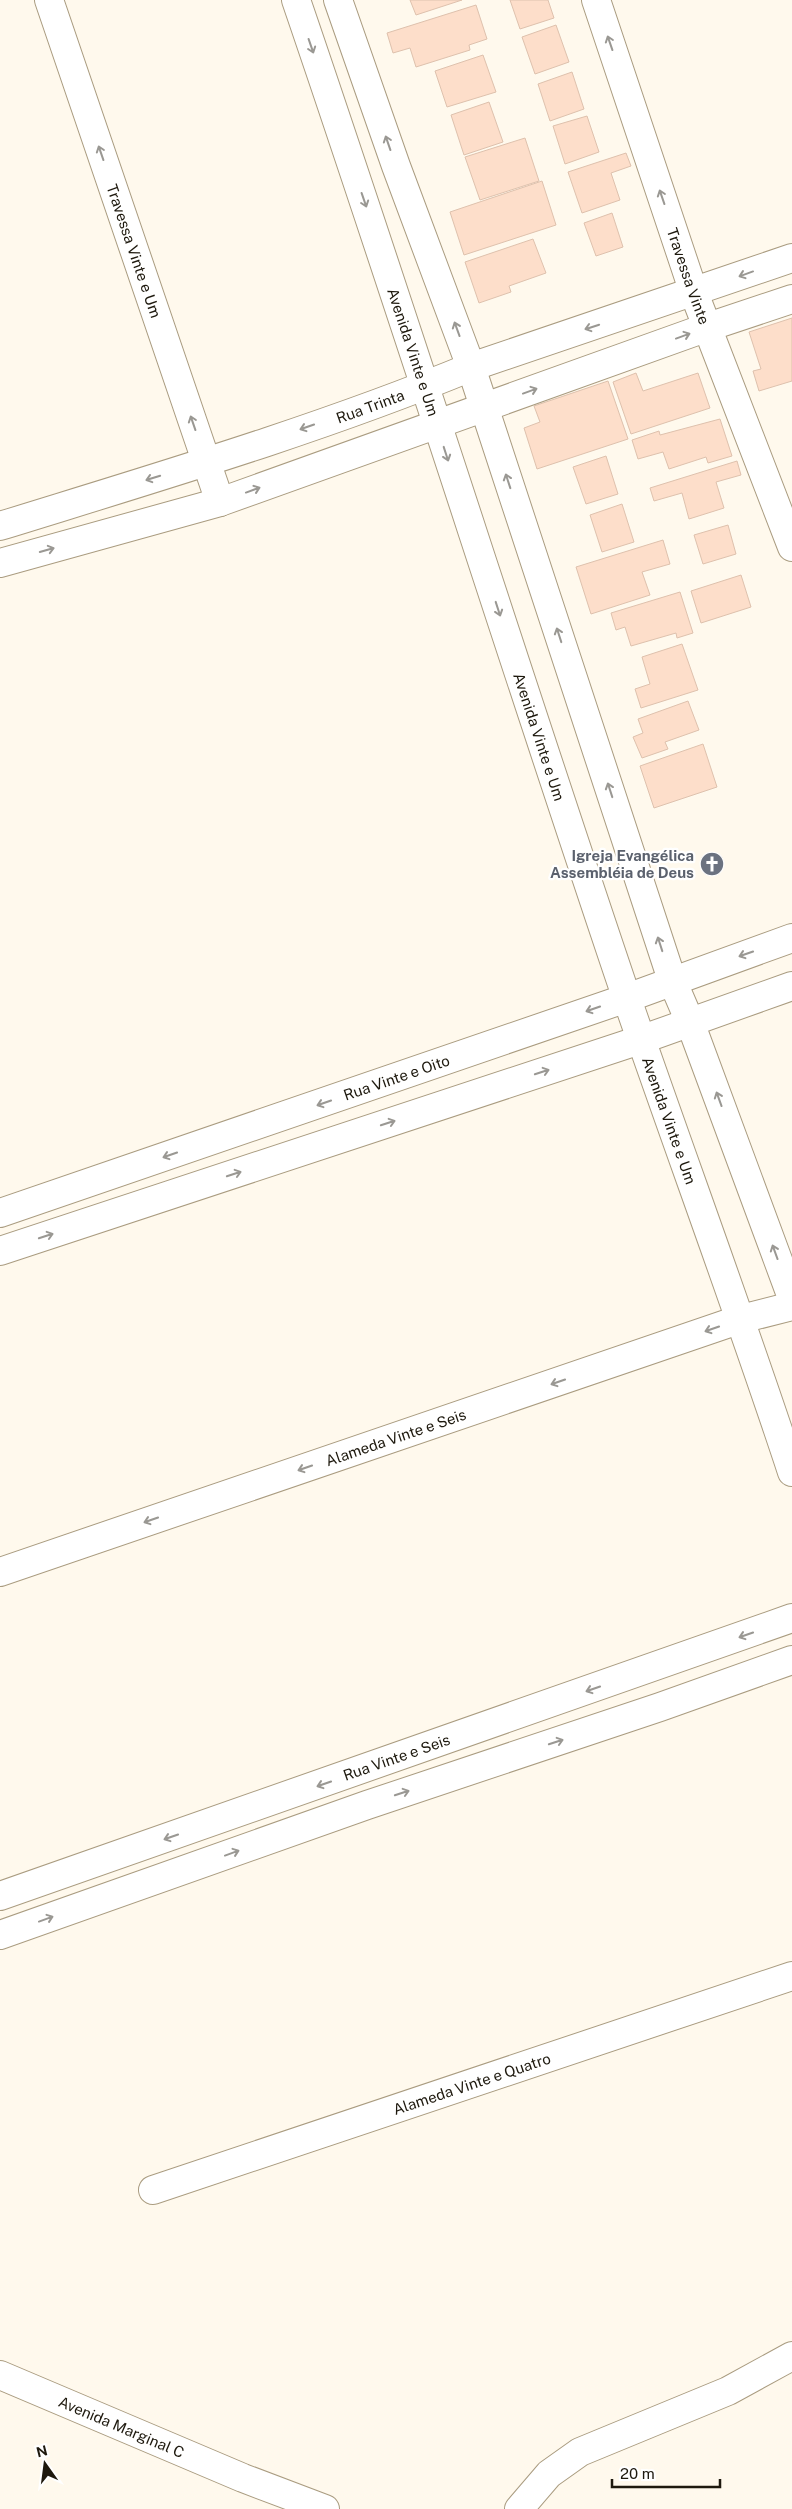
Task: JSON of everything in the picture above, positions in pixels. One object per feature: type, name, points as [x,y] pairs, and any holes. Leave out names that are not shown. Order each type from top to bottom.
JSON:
[{"type":"street","name":"Travessa Vinte e Um","points":[[49,0],[220,502]]},
{"type":"street","name":"Avenida Vinte e Um","points":[[296,0],[370,214],[436,425],[627,998],[741,1319],[792,1472]]},
{"type":"street","points":[[338,0],[396,166],[471,367],[672,980],[690,1022],[792,1298]]},
{"type":"street","name":"Travessa Vinte","points":[[596,0],[694,293],[792,548]]},
{"type":"street","name":"Rua Trinta","points":[[0,526],[206,462],[425,386],[471,367],[694,293],[792,258]]},
{"type":"street","points":[[0,564],[220,502],[708,327],[792,299]]},
{"type":"street","name":"Rua Vinte e Oito","points":[[0,1213],[627,998],[672,980],[792,938]]},
{"type":"street","points":[[0,1251],[642,1039],[792,986]]},
{"type":"street","name":"Alameda Vinte e Seis","points":[[0,1572],[741,1319],[792,1306]]},
{"type":"street","name":"Rua Vinte e Seis","points":[[0,1896],[792,1618]]},
{"type":"street","points":[[0,1936],[367,1805],[660,1707],[792,1660]]},
{"type":"street","points":[[354,1773],[367,1805]]},
{"type":"street","name":"Alameda Vinte e Quatro","points":[[153,2190],[792,1976]]},
{"type":"street","points":[[519,2509],[550,2474],[580,2452],[728,2391],[792,2356]]},
{"type":"street","name":"Avenida Marginal C","points":[[0,2375],[243,2478],[325,2509]]},
{"type":"street","name":"Avenida Marginal C","points":[[243,2478],[295,2509]]},
{"type":"building","points":[[410,0],[462,0],[416,15]]},
{"type":"building","points":[[510,0],[548,0],[554,18],[520,29]]},
{"type":"building","points":[[476,5],[487,39],[469,45],[470,50],[416,67],[410,48],[393,53],[387,33]]},
{"type":"building","points":[[556,25],[569,62],[535,74],[522,37]]},
{"type":"building","points":[[483,55],[496,92],[447,107],[435,71]]},
{"type":"building","points":[[572,72],[584,109],[550,121],[538,84]]},
{"type":"building","points":[[489,102],[503,142],[464,155],[451,115]]},
{"type":"building","points":[[587,116],[599,152],[565,164],[553,126]]},
{"type":"building","points":[[525,138],[539,181],[480,200],[465,157]]},
{"type":"building","points":[[626,153],[631,166],[611,173],[620,200],[582,213],[568,172]]},
{"type":"building","points":[[542,181],[556,225],[464,255],[450,212]]},
{"type":"building","points":[[612,213],[623,247],[596,256],[584,223]]},
{"type":"building","points":[[533,239],[546,273],[509,286],[511,292],[479,303],[465,262]]},
{"type":"building","points":[[792,318],[792,381],[759,391],[753,371],[761,369],[749,332]]},
{"type":"building","points":[[636,373],[643,391],[698,373],[710,408],[631,434],[613,382]]},
{"type":"building","points":[[608,381],[628,439],[537,469],[524,428],[540,422],[534,406]]},
{"type":"building","points":[[720,419],[732,456],[708,463],[706,457],[669,469],[663,452],[638,459],[632,440],[659,431],[660,435]]},
{"type":"building","points":[[606,456],[618,494],[586,504],[573,467]]},
{"type":"building","points":[[737,461],[741,475],[716,482],[724,508],[689,519],[682,493],[654,501],[650,488]]},
{"type":"building","points":[[622,504],[634,542],[602,552],[590,515]]},
{"type":"building","points":[[728,525],[736,554],[703,564],[694,535]]},
{"type":"building","points":[[663,540],[670,564],[642,572],[650,595],[591,614],[576,567]]},
{"type":"building","points":[[741,575],[751,607],[701,623],[691,591]]},
{"type":"building","points":[[680,592],[693,633],[677,638],[676,633],[631,646],[625,627],[616,630],[611,613]]},
{"type":"building","points":[[682,644],[698,690],[641,708],[635,689],[650,684],[642,657]]},
{"type":"building","points":[[688,701],[699,730],[665,742],[668,749],[642,758],[633,737],[643,733],[638,719]]},
{"type":"building","points":[[703,744],[717,787],[654,808],[640,766]]},
{"type":"place","name":"Igreja Evangélica Assembléia de Deus","points":[[712,864]]}]
